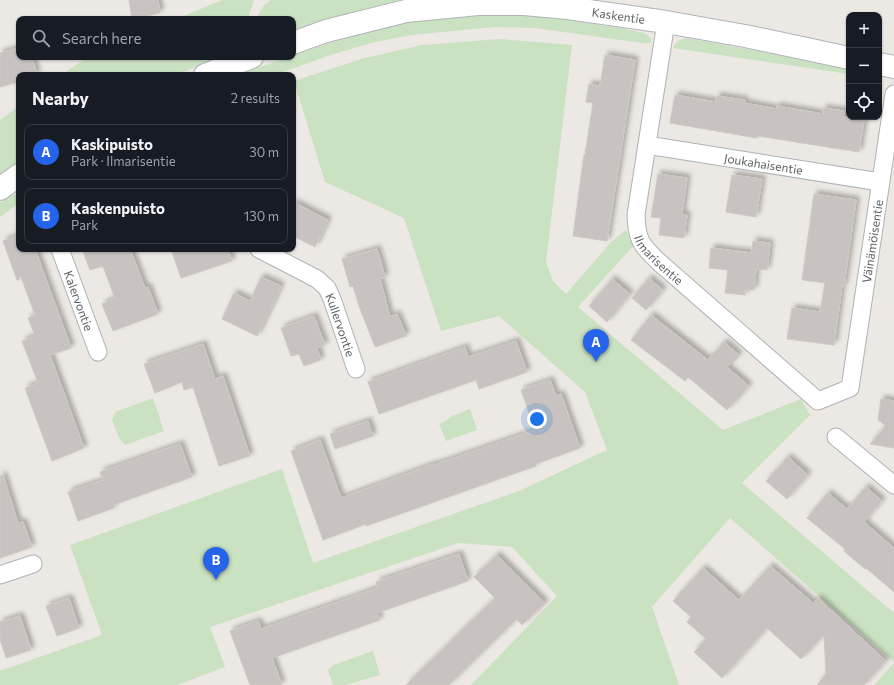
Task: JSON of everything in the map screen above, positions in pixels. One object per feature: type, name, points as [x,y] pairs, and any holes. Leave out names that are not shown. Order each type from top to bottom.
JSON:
[{"type":"street","name":"Kaskentie","points":[[296,42],[326,31],[406,11],[478,4],[524,4],[568,8],[666,22],[745,36],[846,57]]},
{"type":"street","name":"Ilmarisentie","points":[[666,22],[636,215],[637,233],[645,249],[818,401],[850,388]]},
{"type":"street","points":[[213,72],[244,60]]},
{"type":"street","points":[[882,65],[894,67]]},
{"type":"street","name":"Väinämöisentie","points":[[850,388],[894,94]]},
{"type":"street","name":"Joukahaisentie","points":[[647,145],[880,182]]},
{"type":"street","points":[[0,189],[16,177]]},
{"type":"street","name":"Kalervontie","points":[[61,252],[98,352]]},
{"type":"street","name":"Kullervontie","points":[[265,252],[317,279],[327,288],[356,369]]},
{"type":"street","points":[[836,437],[893,482]]},
{"type":"street","points":[[0,575],[33,564]]},
{"type":"green space","points":[[222,0],[254,0],[249,16],[184,16]]},
{"type":"green space","points":[[271,0],[407,0],[378,5],[296,31],[296,16],[258,16],[266,4]]},
{"type":"green space","points":[[536,15],[645,33],[651,38],[651,43],[535,28],[495,27],[411,35],[371,43],[283,72],[246,72],[280,60],[296,60],[296,55],[364,32],[419,20],[462,16]]},
{"type":"green space","points":[[686,38],[846,67],[846,74],[673,48],[678,42]]},
{"type":"green space","points":[[500,39],[572,45],[546,262],[553,281],[566,294],[611,242],[626,230],[633,246],[578,307],[723,430],[801,399],[810,415],[742,483],[894,613],[894,662],[730,518],[652,607],[679,685],[471,685],[557,596],[512,547],[458,543],[210,627],[225,667],[177,685],[0,685],[0,671],[102,635],[70,545],[282,469],[313,563],[519,491],[607,450],[585,392],[499,316],[441,331],[404,218],[325,182],[296,88],[296,80],[361,59],[422,45]]},
{"type":"green space","points":[[84,60],[216,60],[183,72],[66,72]]},
{"type":"green space","points":[[16,108],[16,163],[0,176],[0,120]]},
{"type":"green space","points":[[16,195],[16,205],[0,217],[0,203],[8,197]]},
{"type":"green space","points":[[153,398],[164,431],[125,445],[120,440],[112,420],[115,412]]},
{"type":"green space","points":[[470,409],[477,430],[446,441],[439,424],[450,417]]},
{"type":"green space","points":[[373,651],[380,675],[345,685],[333,685],[328,670],[333,665]]},
{"type":"green space","points":[[894,663],[894,685],[874,685]]},
{"type":"building","points":[[129,0],[158,0],[160,13],[146,16],[132,16]]},
{"type":"building","points":[[16,49],[16,60],[33,60],[36,72],[16,72],[16,83],[0,87],[0,53]]},
{"type":"building","points":[[605,55],[635,60],[607,241],[573,236],[593,103],[586,102],[589,84],[600,86]]},
{"type":"building","points":[[675,95],[716,102],[717,96],[745,100],[744,103],[777,109],[777,106],[823,114],[823,108],[844,111],[843,117],[846,117],[846,120],[864,120],[859,152],[758,136],[757,138],[670,123]]},
{"type":"building","points":[[658,174],[687,178],[682,214],[687,215],[684,238],[659,235],[661,218],[651,217]]},
{"type":"building","points":[[732,175],[762,179],[756,217],[726,212]]},
{"type":"building","points":[[814,194],[856,200],[834,345],[787,339],[792,308],[820,312],[825,283],[802,280]]},
{"type":"building","points":[[296,204],[328,220],[315,247],[296,238]]},
{"type":"building","points":[[16,236],[16,252],[36,252],[71,348],[50,355],[84,448],[52,461],[25,388],[38,383],[22,341],[35,336],[28,318],[35,315],[21,277],[17,280],[3,241]]},
{"type":"building","points":[[753,241],[770,243],[767,270],[756,269],[754,290],[745,289],[745,295],[725,293],[728,270],[709,268],[711,248],[752,253]]},
{"type":"building","points":[[377,249],[385,277],[380,279],[390,317],[397,314],[406,336],[375,347],[353,286],[350,287],[342,259]]},
{"type":"building","points":[[83,252],[131,252],[145,288],[148,287],[158,314],[113,331],[102,304],[115,299],[103,266],[90,270]]},
{"type":"building","points":[[172,252],[229,252],[232,261],[181,278]]},
{"type":"building","points":[[261,277],[281,286],[257,336],[222,319],[234,293],[250,301]]},
{"type":"building","points":[[649,278],[663,290],[646,310],[632,298]]},
{"type":"building","points":[[612,279],[630,294],[607,322],[589,306]]},
{"type":"building","points":[[651,315],[708,360],[724,342],[739,355],[727,367],[749,386],[727,410],[688,377],[685,381],[631,340]]},
{"type":"building","points":[[314,316],[325,345],[317,348],[321,360],[304,366],[299,354],[291,356],[281,328]]},
{"type":"building","points":[[516,341],[527,372],[479,389],[476,380],[379,414],[368,382],[465,347],[468,357]]},
{"type":"building","points":[[203,344],[215,379],[223,376],[250,456],[219,466],[193,387],[184,390],[182,382],[155,393],[144,364]]},
{"type":"building","points":[[550,380],[556,396],[561,394],[580,448],[536,464],[536,466],[323,540],[291,451],[320,440],[341,498],[434,464],[535,430],[521,390]]},
{"type":"building","points":[[881,399],[894,401],[894,448],[870,444],[886,426],[878,420]]},
{"type":"building","points":[[368,421],[373,436],[335,449],[330,434]]},
{"type":"building","points":[[180,444],[192,477],[113,505],[114,508],[78,521],[68,492],[103,480],[100,472]]},
{"type":"building","points":[[788,457],[808,475],[787,499],[766,481]]},
{"type":"building","points":[[3,475],[18,523],[23,522],[32,547],[0,558],[0,476]]},
{"type":"building","points":[[866,487],[882,501],[864,522],[894,548],[894,592],[866,568],[865,569],[844,551],[845,549],[807,518],[828,493],[847,509]]},
{"type":"building","points":[[459,554],[468,581],[377,613],[380,620],[272,658],[282,685],[250,685],[230,631],[258,621],[261,629],[378,588],[376,582]]},
{"type":"building","points":[[497,555],[545,603],[522,625],[516,619],[449,685],[406,685],[495,598],[474,577]]},
{"type":"building","points":[[770,566],[813,603],[818,598],[886,661],[864,685],[817,685],[826,674],[824,635],[801,659],[767,628],[722,678],[694,652],[706,639],[687,622],[691,617],[673,601],[703,568],[739,600]]},
{"type":"building","points":[[69,598],[79,628],[57,636],[46,606]]},
{"type":"building","points":[[20,616],[31,650],[6,658],[0,639],[0,622]]},
{"type":"place","name":"Kaskipuisto","points":[[596,362]]},
{"type":"place","name":"Kaskenpuisto","points":[[216,580]]}]
